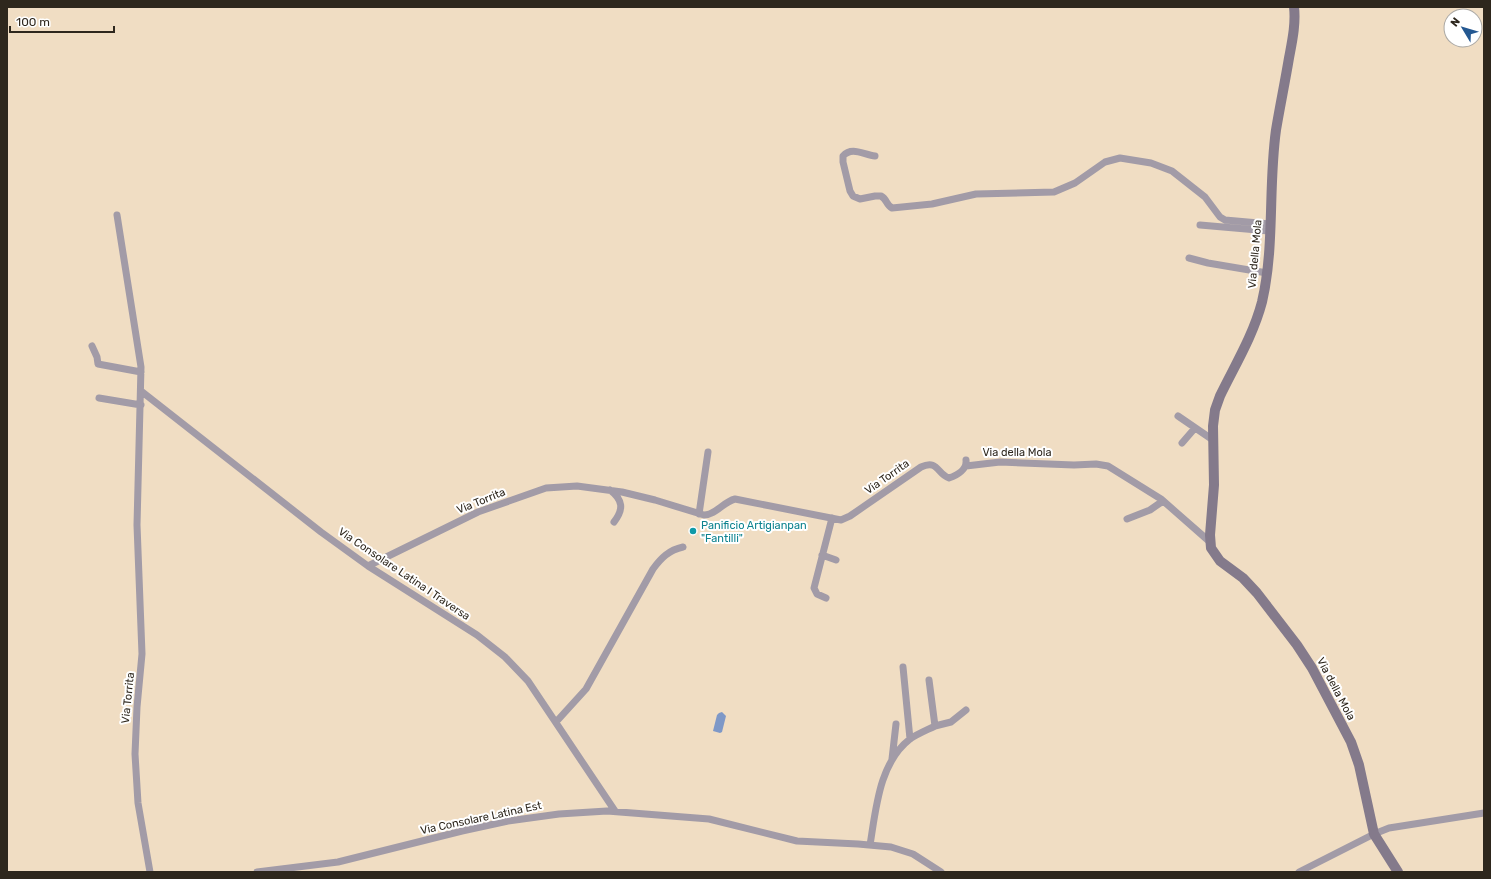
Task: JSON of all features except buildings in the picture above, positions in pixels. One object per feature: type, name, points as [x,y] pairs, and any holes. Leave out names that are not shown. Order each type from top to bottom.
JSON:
[{"type":"street","name":"Via della Mola","points":[[1294,7],[1293,34],[1274,147],[1267,274],[1262,302],[1255,324],[1216,406],[1213,422],[1214,485],[1210,542],[1211,548],[1216,557],[1222,564],[1243,578],[1254,590],[1297,645],[1312,668],[1353,748],[1374,834],[1398,872]]},
{"type":"street","points":[[875,156],[853,151],[847,152],[843,156],[850,191],[859,199],[881,196],[892,208],[932,204],[981,193],[1054,192],[1075,183],[1105,162],[1118,158],[1133,159],[1151,163],[1172,171],[1205,197],[1220,217],[1225,220],[1270,228]]},
{"type":"street","name":"Via Torrita","points":[[117,215],[140,351],[141,406],[137,525],[142,666],[136,708],[135,754],[138,802],[150,872]]},
{"type":"street","points":[[1200,225],[1270,228]]},
{"type":"street","points":[[1189,258],[1267,274]]},
{"type":"street","points":[[92,346],[98,364],[141,372]]},
{"type":"street","name":"Via Consolare Latina I Traversa","points":[[141,391],[312,525],[368,566],[477,635],[500,653],[525,678],[556,722],[615,812]]},
{"type":"street","points":[[99,398],[141,406]]},
{"type":"street","points":[[1178,416],[1213,440]]},
{"type":"street","points":[[1182,443],[1196,428]]},
{"type":"street","points":[[699,514],[708,452]]},
{"type":"street","name":"Via della Mola","points":[[966,463],[1000,462],[1104,465],[1115,469],[1163,501],[1210,542]]},
{"type":"street","name":"Via Torrita","points":[[368,566],[470,516],[496,505],[542,490],[568,486],[610,490],[644,496],[704,516],[710,514],[725,503],[735,499],[841,520],[850,516],[924,466],[930,464],[935,466],[949,478],[961,472],[966,463]]},
{"type":"street","points":[[610,490],[616,495],[620,502],[620,512],[614,522]]},
{"type":"street","points":[[1127,518],[1147,512],[1163,501]]},
{"type":"street","points":[[826,598],[817,594],[814,588],[832,518]]},
{"type":"street","points":[[556,722],[586,689],[653,569],[667,553],[683,547]]},
{"type":"street","points":[[822,555],[836,560]]},
{"type":"street","points":[[903,667],[910,739]]},
{"type":"street","points":[[929,680],[935,726]]},
{"type":"street","points":[[892,759],[910,739],[935,726],[951,722],[966,710]]},
{"type":"street","points":[[870,844],[880,793],[892,759],[896,724]]},
{"type":"street","name":"Via Consolare Latina Est","points":[[257,872],[338,862],[462,831],[514,820],[565,813],[615,812],[710,819],[797,841],[870,844],[891,847],[907,851],[925,860],[941,872]]},
{"type":"street","points":[[1300,872],[1374,834],[1399,825],[1484,813]]},
{"type":"water","points":[[722,712],[726,716],[722,732],[720,733],[713,731],[717,715]]},
{"type":"place","name":"Panificio Artigianpan \"Fantilli\"","points":[[693,531]]}]
